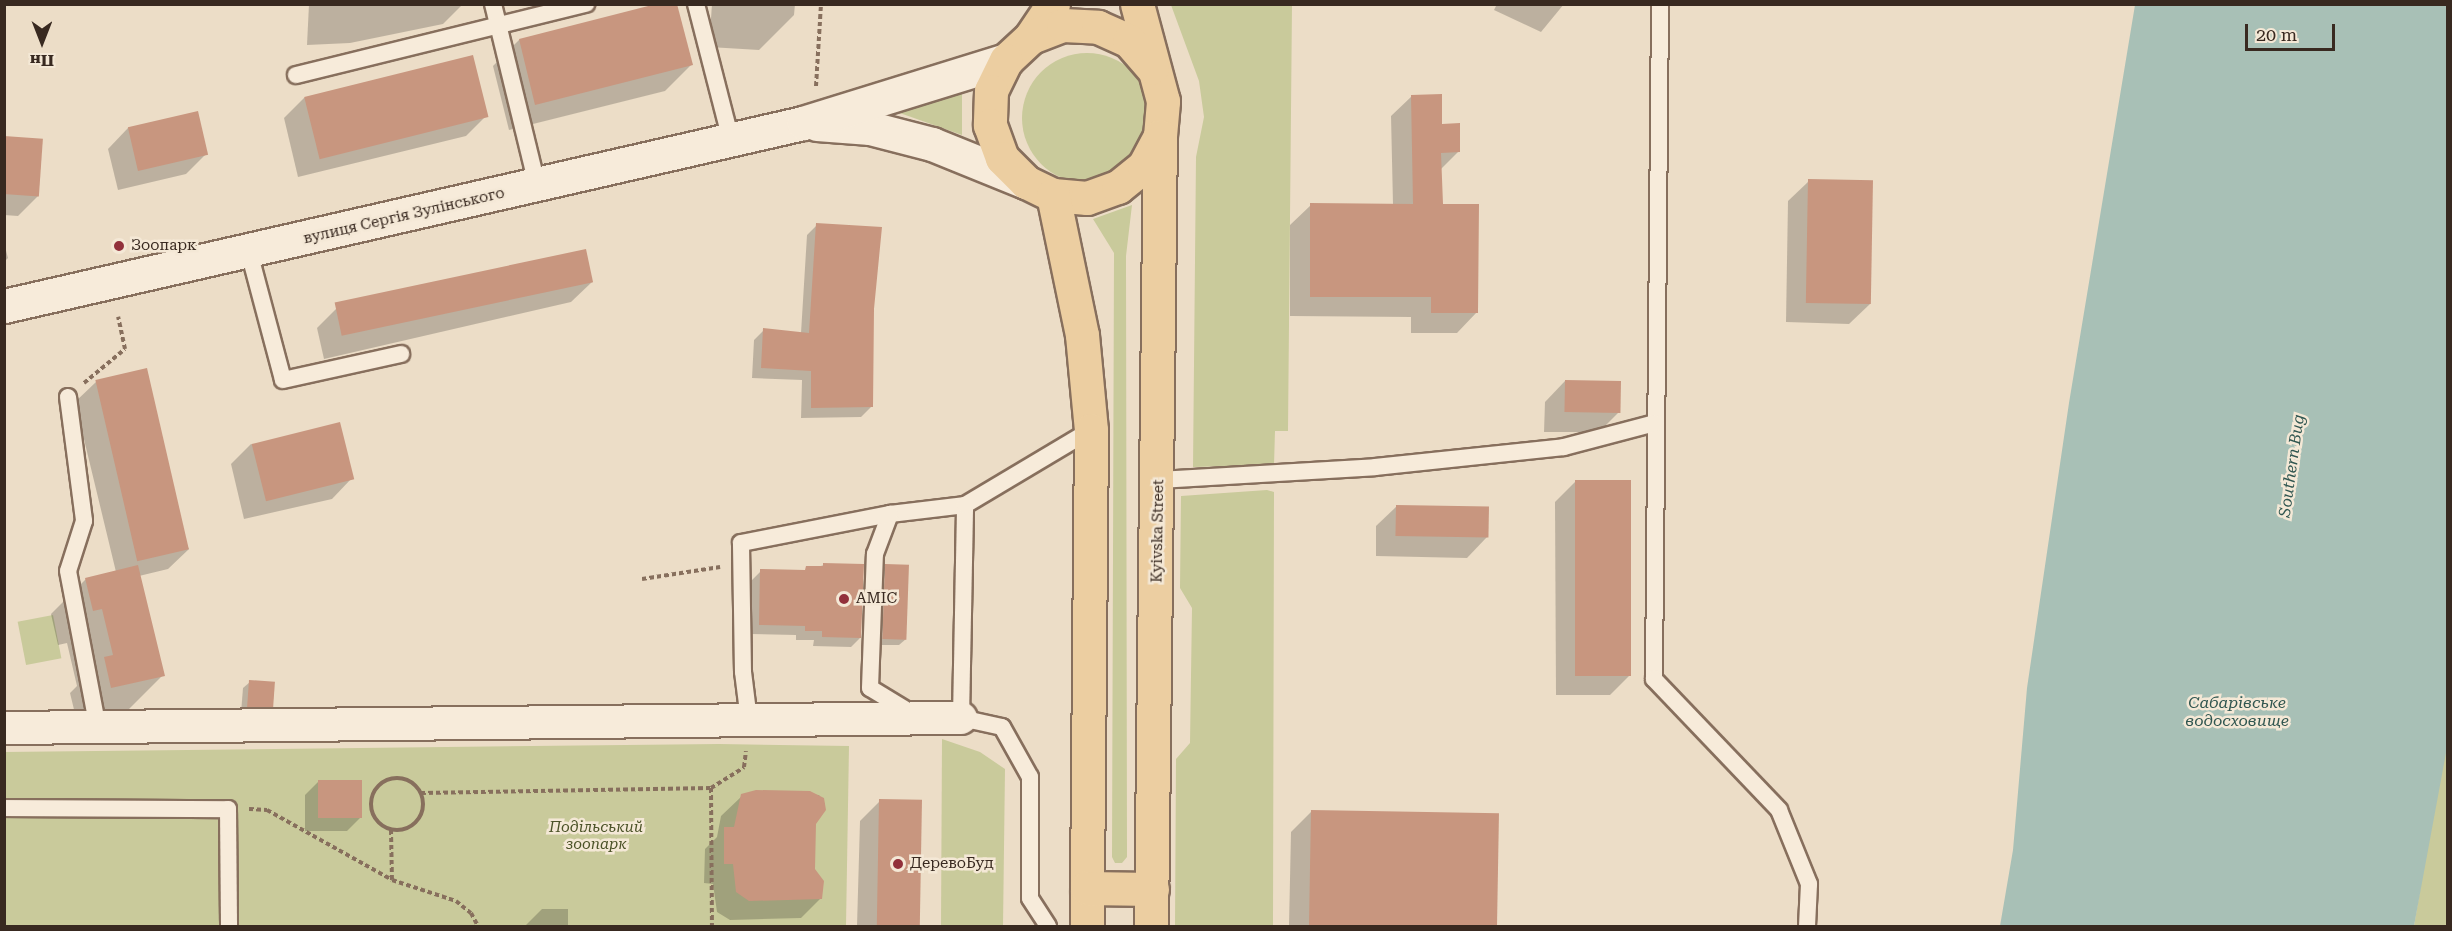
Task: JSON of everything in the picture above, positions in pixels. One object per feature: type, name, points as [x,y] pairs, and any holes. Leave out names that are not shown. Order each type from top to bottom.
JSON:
[{"type":"main road","points":[[1053,4],[1031,37],[1006,60],[991,91],[990,125],[1002,158],[1040,189],[1087,198],[1119,188],[1144,166],[1160,136],[1163,101],[1152,67],[1137,4]]},
{"type":"main road","points":[[1031,37],[1063,25],[1098,27],[1129,41],[1152,67]]},
{"type":"main road","name":"Kyivska Street","points":[[1151,927],[1159,480],[1160,136]]},
{"type":"main road","points":[[1040,189],[1082,335],[1091,430],[1087,927]]},
{"type":"main road","points":[[1087,888],[1152,889]]},
{"type":"street","points":[[803,123],[1006,60]]},
{"type":"street","name":"вулиця Сергія Зулінського","points":[[4,306],[249,252],[803,123]]},
{"type":"street","points":[[803,123],[870,128],[932,144],[1040,189]]},
{"type":"street","points":[[4,729],[961,718]]},
{"type":"lane","points":[[493,4],[496,26],[537,185]]},
{"type":"lane","points":[[296,75],[586,4]]},
{"type":"lane","points":[[696,4],[731,140]]},
{"type":"lane","points":[[1660,4],[1654,679],[1779,810],[1809,884],[1807,927]]},
{"type":"lane","points":[[249,252],[283,380],[401,354]]},
{"type":"lane","points":[[68,397],[84,521],[68,572],[98,728]]},
{"type":"lane","points":[[1159,480],[1375,467],[1564,447],[1655,423]]},
{"type":"lane","points":[[749,720],[744,672],[741,543],[890,514],[965,505],[1091,430]]},
{"type":"lane","points":[[965,505],[961,718],[1002,727],[1030,777],[1030,898],[1048,927]]},
{"type":"lane","points":[[890,514],[875,554],[870,688],[920,718]]},
{"type":"lane","points":[[4,808],[228,809],[229,927]]},
{"type":"path","points":[[816,87],[821,4]]},
{"type":"path","points":[[68,397],[125,349],[118,317]]},
{"type":"path","points":[[642,579],[742,563]]},
{"type":"path","points":[[421,793],[711,788],[744,768],[749,720]]},
{"type":"path","points":[[400,778],[409,780],[421,793],[420,817],[408,828],[391,830],[372,814],[372,796],[382,782],[400,778]]},
{"type":"path","points":[[711,788],[712,927]]},
{"type":"path","points":[[228,809],[267,810],[392,880],[456,901],[471,913],[478,927]]},
{"type":"path","points":[[391,830],[392,880]]},
{"type":"green space","points":[[1171,5],[1292,5],[1288,431],[1275,431],[1274,465],[1193,467],[1196,157],[1204,117],[1199,81]]},
{"type":"green space","points":[[1087,53],[1112,58],[1133,72],[1147,93],[1152,118],[1147,143],[1133,164],[1112,178],[1087,183],[1062,178],[1041,164],[1027,143],[1022,118],[1027,93],[1041,72],[1062,58]]},
{"type":"green space","points":[[962,86],[962,135],[880,106]]},
{"type":"green space","points":[[1132,205],[1126,256],[1127,857],[1122,863],[1115,863],[1112,857],[1114,253],[1093,219]]},
{"type":"green space","points":[[1267,490],[1274,492],[1273,926],[1175,926],[1176,759],[1190,743],[1192,608],[1180,588],[1181,496]]},
{"type":"green space","points":[[53,615],[61,658],[26,665],[18,622]]},
{"type":"green space","points":[[463,705],[656,705],[659,706],[458,708]]},
{"type":"green space","points":[[942,739],[980,752],[1005,769],[1003,926],[941,926]]},
{"type":"green space","points":[[2447,742],[2447,926],[2414,926],[2438,783]]},
{"type":"green space","name":"Подільський зоопарк","points":[[719,744],[849,746],[846,926],[5,926],[4,752]]},
{"type":"water","name":"Сабарівське водосховище","points":[[2135,5],[2447,5],[2448,742],[2414,926],[2000,926],[2013,850],[2027,688],[2069,403]]},
{"type":"building","points":[[656,4],[677,4],[693,65],[535,105],[519,39]]},
{"type":"building","points":[[473,55],[488,117],[320,159],[304,97]]},
{"type":"building","points":[[1442,94],[1442,124],[1460,123],[1460,152],[1441,153],[1443,204],[1479,204],[1478,313],[1431,313],[1431,297],[1310,297],[1310,203],[1413,204],[1411,95]]},
{"type":"building","points":[[198,111],[208,155],[138,171],[128,127]]},
{"type":"building","points":[[4,136],[43,139],[39,197],[4,194]]},
{"type":"building","points":[[1808,179],[1873,180],[1871,304],[1806,303]]},
{"type":"building","points":[[816,223],[882,227],[874,309],[873,407],[811,408],[811,371],[761,368],[763,328],[809,333]]},
{"type":"building","points":[[586,249],[593,282],[342,336],[335,302]]},
{"type":"building","points":[[147,368],[189,549],[137,561],[95,380]]},
{"type":"building","points":[[1565,380],[1621,381],[1620,413],[1564,412]]},
{"type":"building","points":[[340,422],[354,479],[266,501],[252,444]]},
{"type":"building","points":[[1575,480],[1631,480],[1631,676],[1575,676]]},
{"type":"building","points":[[1396,505],[1489,507],[1488,538],[1395,536]]},
{"type":"building","points":[[823,563],[864,564],[861,638],[822,637],[822,631],[805,631],[805,626],[759,625],[760,569],[805,570],[806,566],[823,566]]},
{"type":"building","points":[[885,564],[909,565],[906,640],[882,639]]},
{"type":"building","points":[[138,565],[165,676],[111,688],[104,657],[113,655],[102,609],[93,611],[85,578]]},
{"type":"building","points":[[249,680],[275,682],[273,709],[247,707]]},
{"type":"building","points":[[318,780],[362,780],[362,818],[318,818]]},
{"type":"building","points":[[756,790],[810,791],[824,798],[826,810],[816,824],[815,869],[824,881],[822,899],[749,901],[736,892],[733,864],[724,864],[724,827],[734,827],[741,794]]},
{"type":"building","points":[[879,799],[922,800],[920,926],[877,926]]},
{"type":"building","points":[[1311,810],[1499,813],[1497,926],[1309,926]]},
{"type":"place","name":"Зоопарк","points":[[119,246]]},
{"type":"place","name":"АМІС","points":[[844,599]]},
{"type":"place","name":"ДеревоБуд","points":[[898,864]]},
{"type":"water label","name":"Southern Bug","points":[[2292,466]]}]
